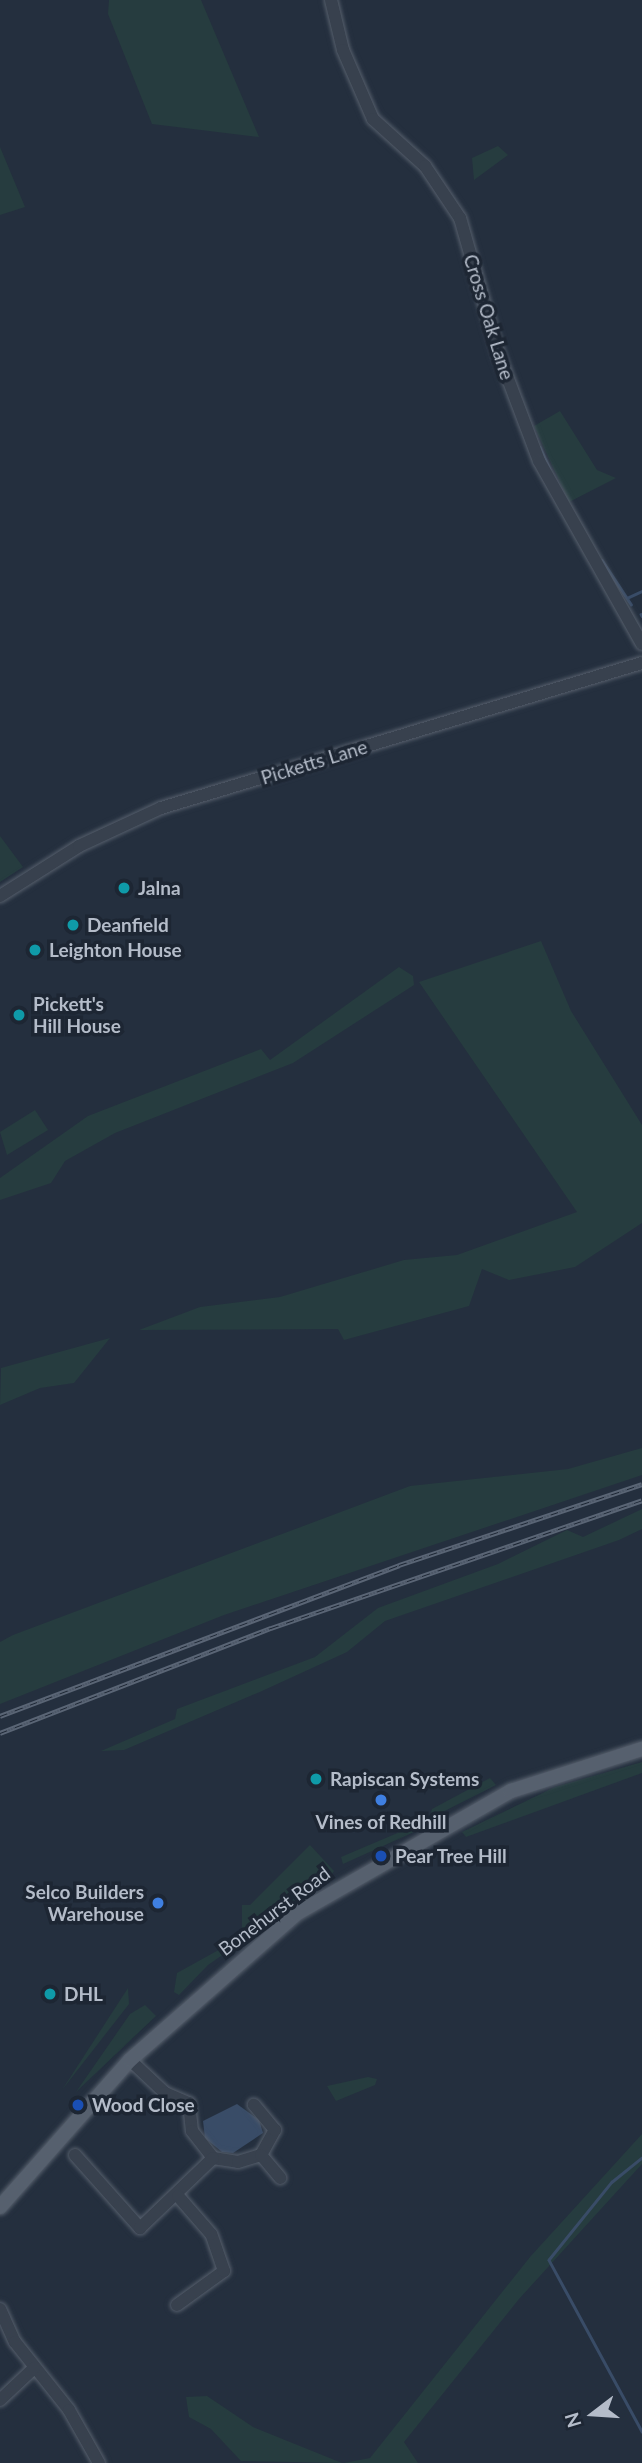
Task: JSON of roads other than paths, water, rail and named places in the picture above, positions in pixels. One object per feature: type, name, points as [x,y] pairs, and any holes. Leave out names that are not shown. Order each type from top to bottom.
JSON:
[{"type":"main road","name":"Bonehurst Road","points":[[0,2207],[130,2060],[206,1988],[334,1888],[519,1788],[642,1749]]},
{"type":"street","name":"Cross Oak Lane","points":[[331,0],[351,72],[373,119],[425,166],[460,218],[499,355],[539,461],[642,644]]},
{"type":"street","name":"Picketts Lane","points":[[0,896],[79,846],[161,808],[642,663]]},
{"type":"street","points":[[130,2060],[165,2093],[189,2103],[192,2131],[213,2158],[238,2162],[261,2155],[275,2130],[254,2105]]},
{"type":"street","points":[[75,2155],[140,2228],[178,2196],[213,2158]]},
{"type":"street","points":[[261,2155],[280,2178]]},
{"type":"street","points":[[177,2305],[224,2271],[211,2234],[178,2196]]},
{"type":"street","points":[[0,2309],[34,2368],[74,2417],[99,2463]]},
{"type":"street","points":[[0,2400],[34,2368]]},
{"type":"water","points":[[237,2104],[259,2120],[263,2133],[233,2153],[222,2152],[205,2138],[203,2121]]},
{"type":"waterway","points":[[540,447],[550,469]]},
{"type":"waterway","points":[[602,560],[631,604]]},
{"type":"waterway","points":[[627,598],[642,591]]},
{"type":"waterway","points":[[642,2158],[612,2182],[549,2260],[642,2431]]},
{"type":"railway","points":[[0,1716],[399,1565],[642,1484]]},
{"type":"railway","points":[[0,1733],[271,1628],[642,1500]]},
{"type":"place","name":"Jalna","points":[[124,888]]},
{"type":"place","name":"Deanfield","points":[[73,925]]},
{"type":"place","name":"Leighton House","points":[[35,950]]},
{"type":"place","name":"Pickett's Hill House","points":[[19,1015]]},
{"type":"place","name":"Rapiscan Systems","points":[[316,1779]]},
{"type":"place","name":"Vines of Redhill","points":[[381,1800]]},
{"type":"place","name":"Pear Tree Hill","points":[[381,1856]]},
{"type":"place","name":"Selco Builders Warehouse","points":[[158,1903]]},
{"type":"place","name":"DHL","points":[[50,1994]]},
{"type":"place","name":"Wood Close","points":[[78,2105]]}]
